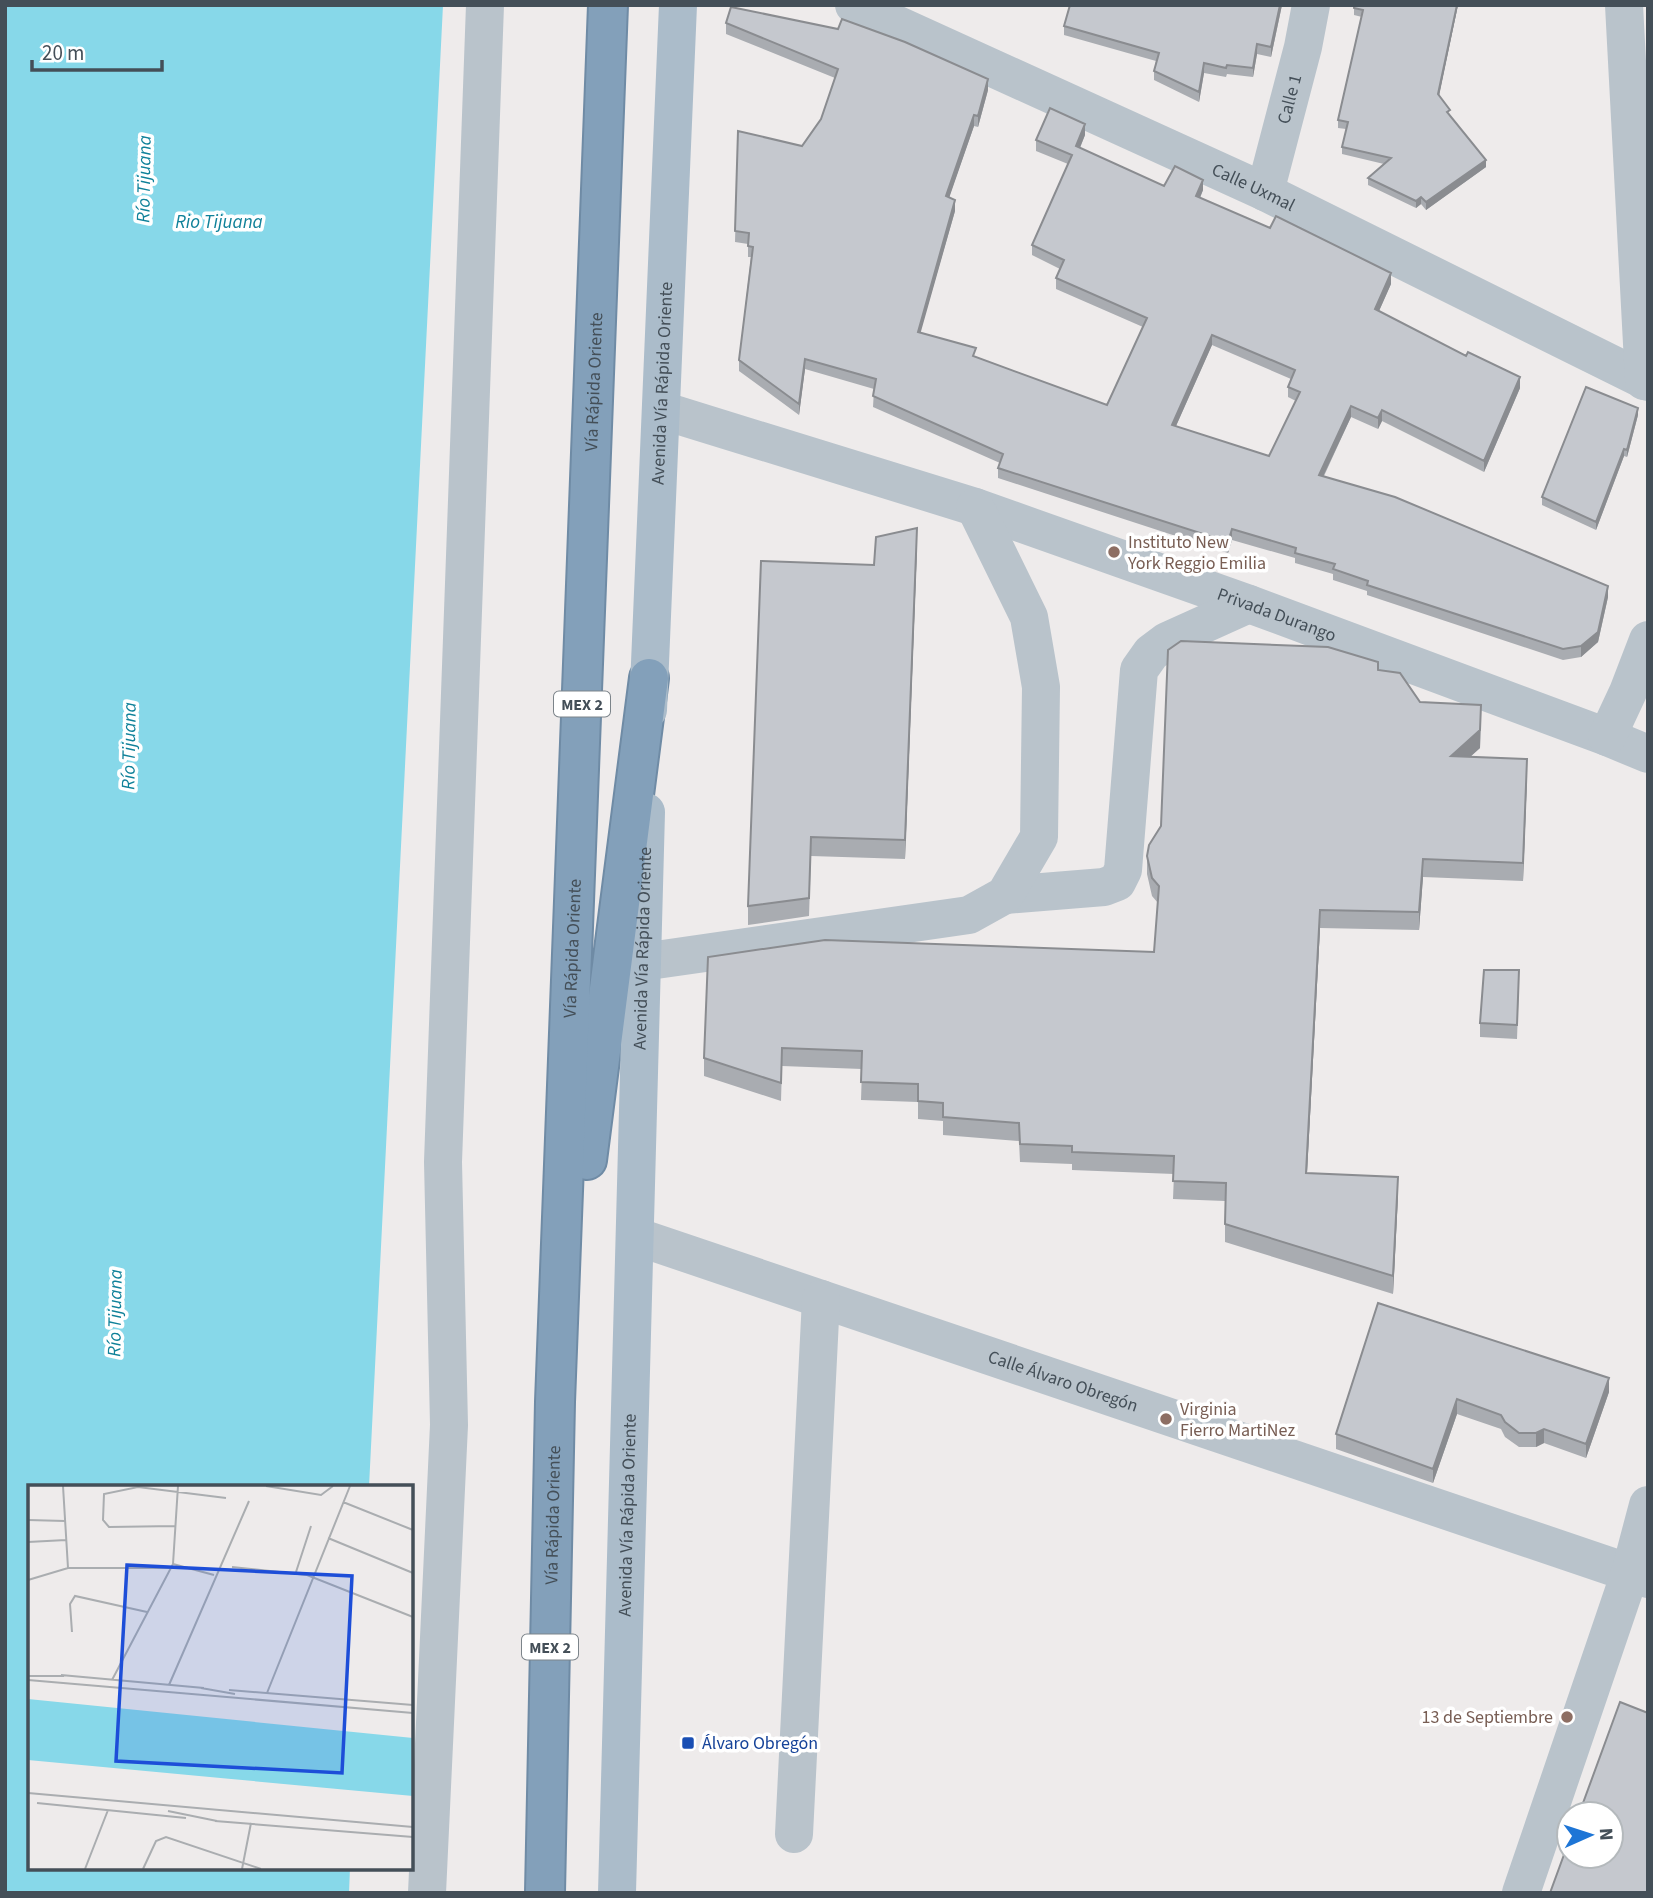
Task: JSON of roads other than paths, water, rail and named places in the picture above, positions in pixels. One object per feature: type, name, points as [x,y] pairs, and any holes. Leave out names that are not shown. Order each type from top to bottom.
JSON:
[{"type":"highway","name":"Vía Rápida Oriente","points":[[545,1893],[555,1402],[608,5]]},
{"type":"highway","points":[[555,1402],[649,678]]},
{"type":"main road","name":"Avenida Vía Rápida Oriente","points":[[617,1893],[649,678],[678,5]]},
{"type":"street","points":[[427,1893],[449,1425],[443,1162],[485,5]]},
{"type":"street","name":"Calle Uxmal","points":[[854,5],[1265,192],[1646,382]]},
{"type":"street","name":"Calle 1","points":[[1265,192],[1303,47],[1311,5]]},
{"type":"street","points":[[1624,5],[1646,382]]},
{"type":"street","name":"Privada Durango","points":[[661,410],[975,507],[1249,604],[1648,754]]},
{"type":"street","points":[[975,507],[1029,617],[1041,687],[1039,837],[1005,895]]},
{"type":"street","points":[[642,962],[969,915],[1005,895],[1104,887],[1116,882],[1123,870],[1139,670],[1151,653],[1167,641],[1249,604]]},
{"type":"street","points":[[1607,737],[1648,640]]},
{"type":"street","name":"Calle Álvaro Obregón","points":[[635,1236],[1639,1576]]},
{"type":"street","points":[[794,1834],[821,1299]]},
{"type":"street","points":[[1521,1893],[1639,1576],[1648,1505]]},
{"type":"water","name":"Rio Tijuana","points":[[5,5],[443,5],[369,1485],[28,1485],[28,1870],[350,1870],[349,1893],[5,1893]]},
{"type":"place","name":"Instituto New York Reggio Emilia","points":[[1114,552]]},
{"type":"place","name":"Virginia Fierro MartiNez","points":[[1166,1419]]},
{"type":"place","name":"13 de Septiembre","points":[[1567,1717]]},
{"type":"place","name":"Álvaro Obregón","points":[[688,1743]]},
{"type":"water label","name":"Río Tijuana","points":[[143,179]]},
{"type":"water label","name":"Río Tijuana","points":[[128,746]]},
{"type":"water label","name":"Río Tijuana","points":[[114,1313]]}]
